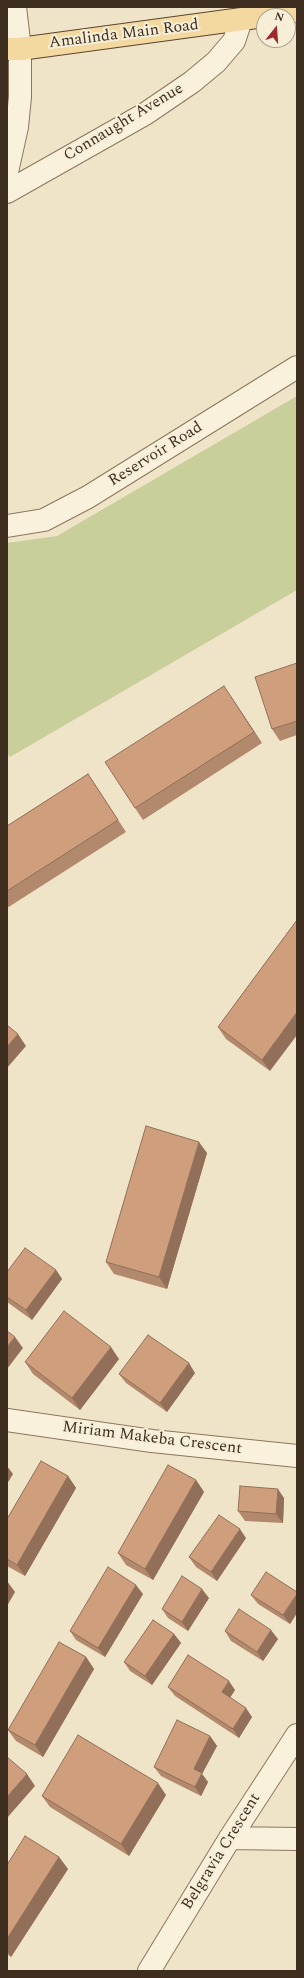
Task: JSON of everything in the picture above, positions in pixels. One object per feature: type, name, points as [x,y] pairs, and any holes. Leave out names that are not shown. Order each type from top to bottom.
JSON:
[{"type":"main road","name":"Amalinda Main Road","points":[[13,49],[239,14]]},
{"type":"main road","points":[[239,14],[256,15]]},
{"type":"street","points":[[7,172],[15,134],[20,97],[13,49],[15,7]]},
{"type":"street","name":"Connaught Avenue","points":[[7,192],[145,114],[192,82],[216,62],[234,42],[239,14]]},
{"type":"street","name":"Reservoir Road","points":[[7,526],[44,520],[88,497],[297,367]]},
{"type":"street","name":"Miriam Makeba Crescent","points":[[7,1420],[152,1441],[297,1456]]},
{"type":"street","name":"Belgravia Crescent","points":[[150,1971],[230,1838],[297,1735]]},
{"type":"street","points":[[230,1838],[297,1839]]},
{"type":"green space","points":[[297,396],[297,590],[10,757],[7,754],[7,543],[57,536]]},
{"type":"building","points":[[297,663],[297,721],[272,729],[255,677]]},
{"type":"building","points":[[224,686],[254,732],[135,808],[105,762]]},
{"type":"building","points":[[88,774],[118,820],[7,891],[7,826]]},
{"type":"building","points":[[297,920],[297,1012],[262,1060],[218,1027]]},
{"type":"building","points":[[7,1025],[18,1034],[7,1047]]},
{"type":"building","points":[[146,1126],[199,1142],[159,1277],[106,1262]]},
{"type":"building","points":[[25,1248],[56,1270],[26,1310],[7,1297],[7,1272]]},
{"type":"building","points":[[64,1311],[111,1347],[72,1398],[25,1362]]},
{"type":"building","points":[[7,1331],[15,1337],[7,1347]]},
{"type":"building","points":[[148,1335],[189,1363],[160,1403],[119,1374]]},
{"type":"building","points":[[41,1461],[68,1476],[17,1565],[7,1559],[7,1519]]},
{"type":"building","points":[[168,1465],[196,1480],[145,1569],[118,1553]]},
{"type":"building","points":[[240,1486],[278,1489],[276,1514],[238,1511]]},
{"type":"building","points":[[219,1515],[240,1529],[211,1572],[189,1557]]},
{"type":"building","points":[[108,1567],[136,1585],[98,1648],[70,1631]]},
{"type":"building","points":[[266,1572],[297,1592],[283,1615],[251,1595]]},
{"type":"building","points":[[182,1576],[202,1589],[182,1622],[162,1609]]},
{"type":"building","points":[[239,1609],[271,1630],[257,1652],[225,1631]]},
{"type":"building","points":[[153,1620],[174,1634],[145,1676],[124,1662]]},
{"type":"building","points":[[59,1642],[86,1657],[35,1745],[8,1730]]},
{"type":"building","points":[[188,1655],[229,1681],[222,1692],[246,1708],[233,1729],[168,1687]]},
{"type":"building","points":[[177,1720],[210,1736],[194,1769],[202,1773],[195,1787],[154,1767]]},
{"type":"building","points":[[78,1735],[158,1783],[121,1844],[42,1796]]},
{"type":"building","points":[[7,1757],[27,1774],[7,1797]]},
{"type":"building","points":[[25,1836],[59,1857],[7,1939],[7,1865]]}]
